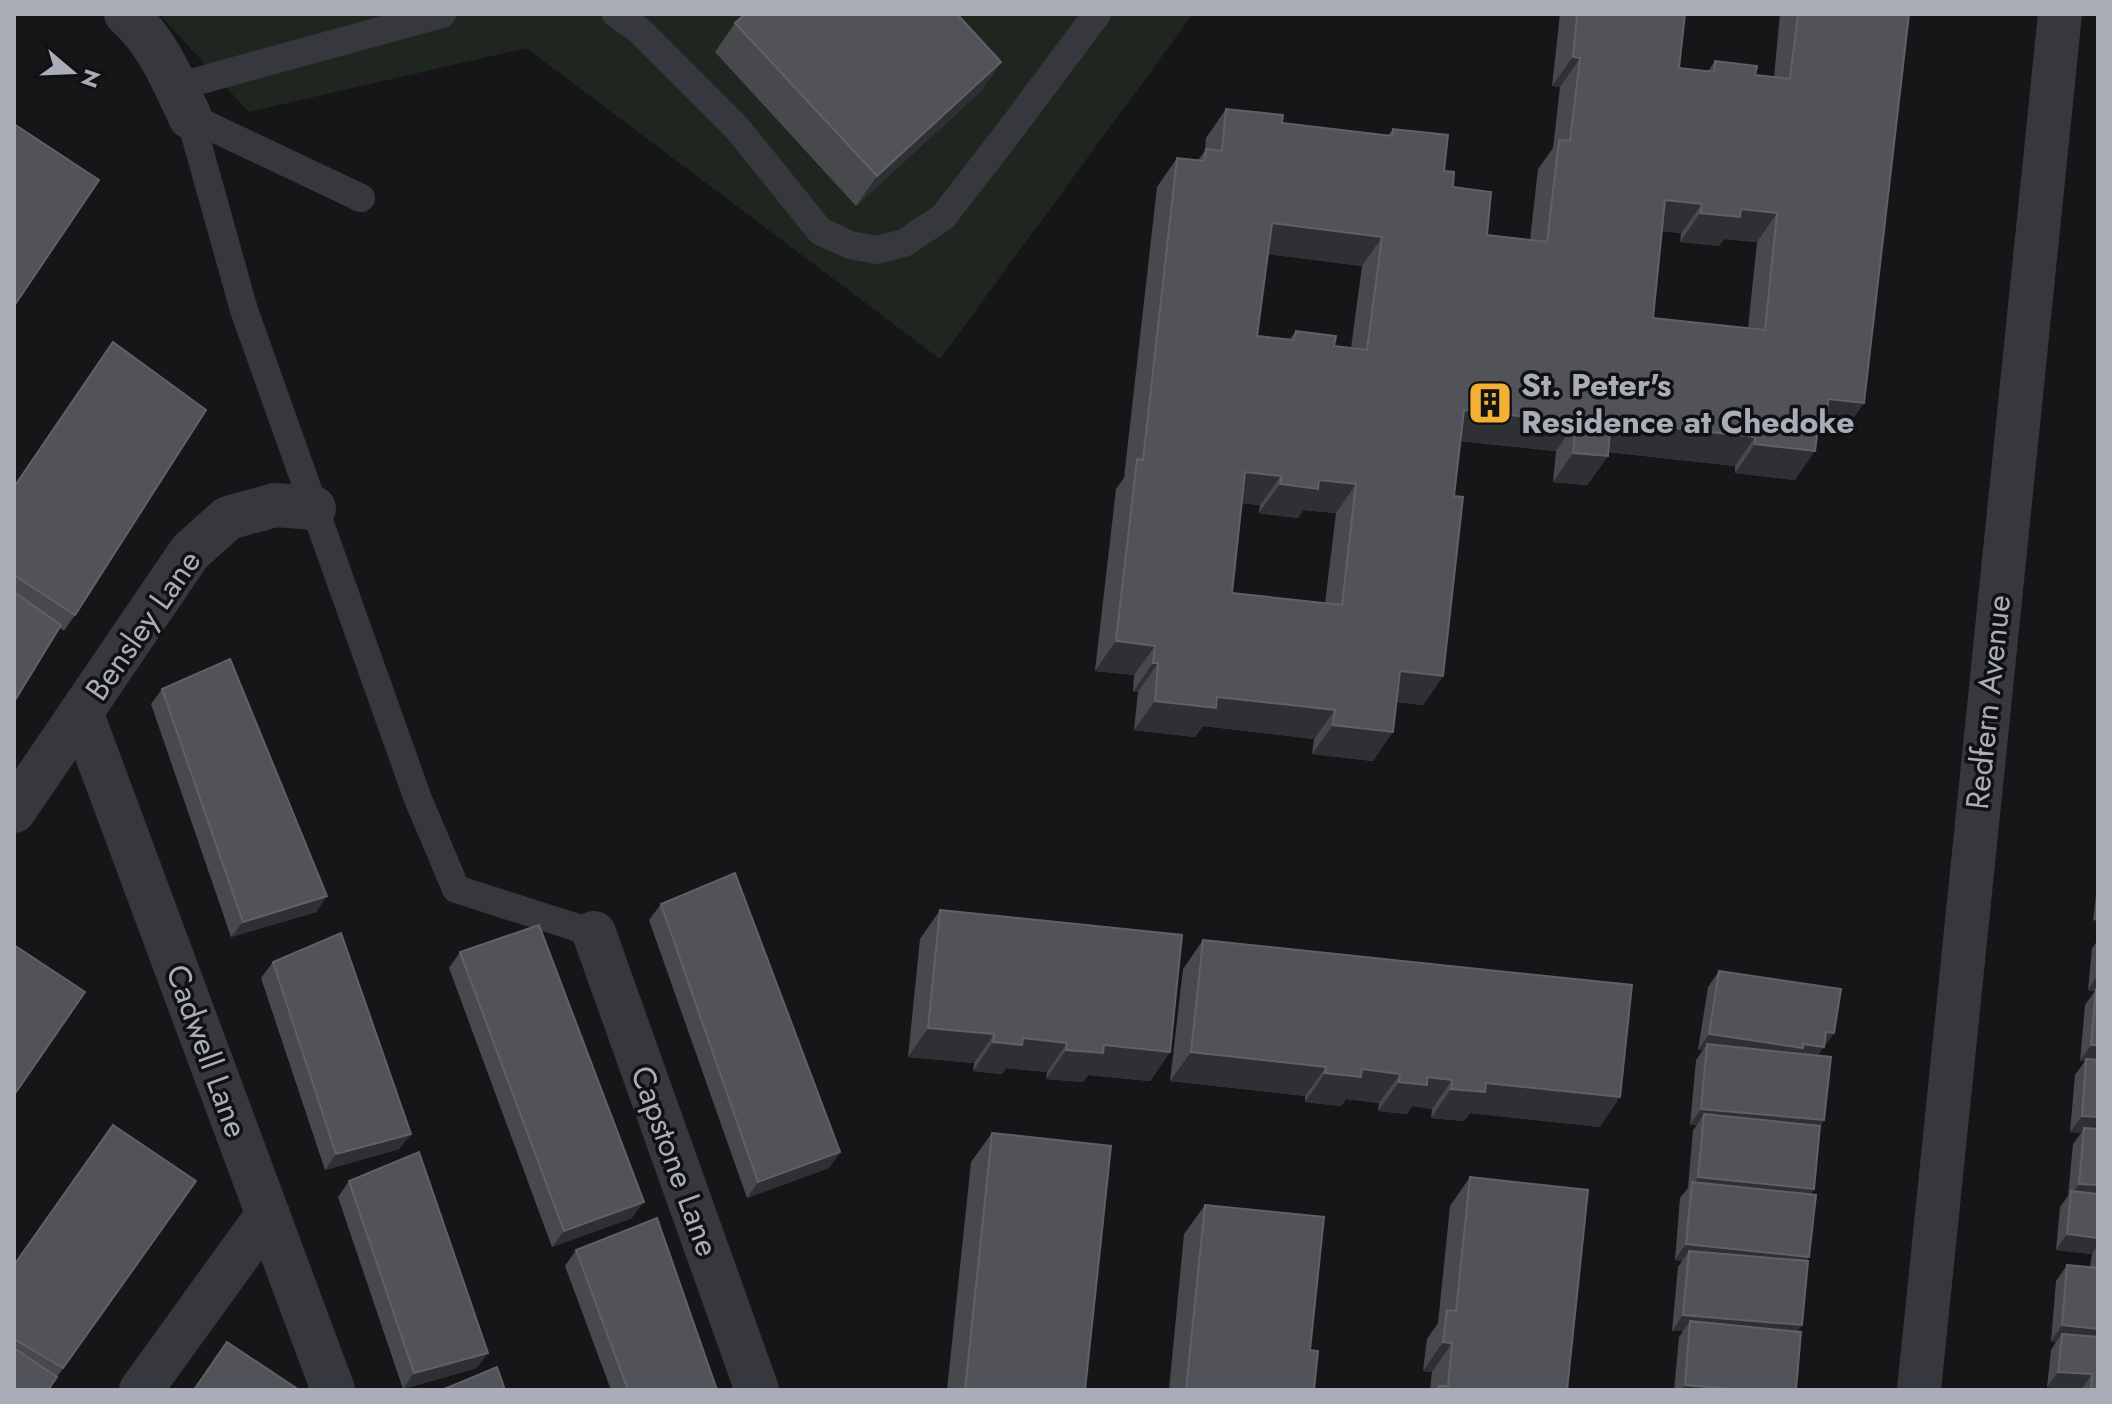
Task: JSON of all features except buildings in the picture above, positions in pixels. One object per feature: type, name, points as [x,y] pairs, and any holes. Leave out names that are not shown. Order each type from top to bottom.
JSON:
[{"type":"street","points":[[126,14],[140,26],[171,74],[183,102]]},
{"type":"street","name":"Redfern Avenue","points":[[1919,1390],[2060,14]]},
{"type":"street","name":"Bensley Lane","points":[[14,811],[190,552],[228,518],[275,505],[314,508]]},
{"type":"street","name":"Cadwell Lane","points":[[81,712],[333,1390]]},
{"type":"street","name":"Capstone Lane","points":[[594,933],[757,1390]]},
{"type":"street","points":[[141,1390],[268,1214]]},
{"type":"lane","points":[[183,102],[442,14]]},
{"type":"lane","points":[[616,14],[639,30],[737,128],[820,231],[850,245],[877,250],[904,243],[943,217],[1097,14]]},
{"type":"lane","points":[[183,102],[361,198]]},
{"type":"lane","points":[[183,102],[244,310],[418,799],[456,889],[594,933]]},
{"type":"shaded area","points":[[159,14],[1193,14],[940,359],[526,48],[249,112]]},
{"type":"place","name":"St. Peter's Residence at Chedoke","points":[[1490,403]]}]
